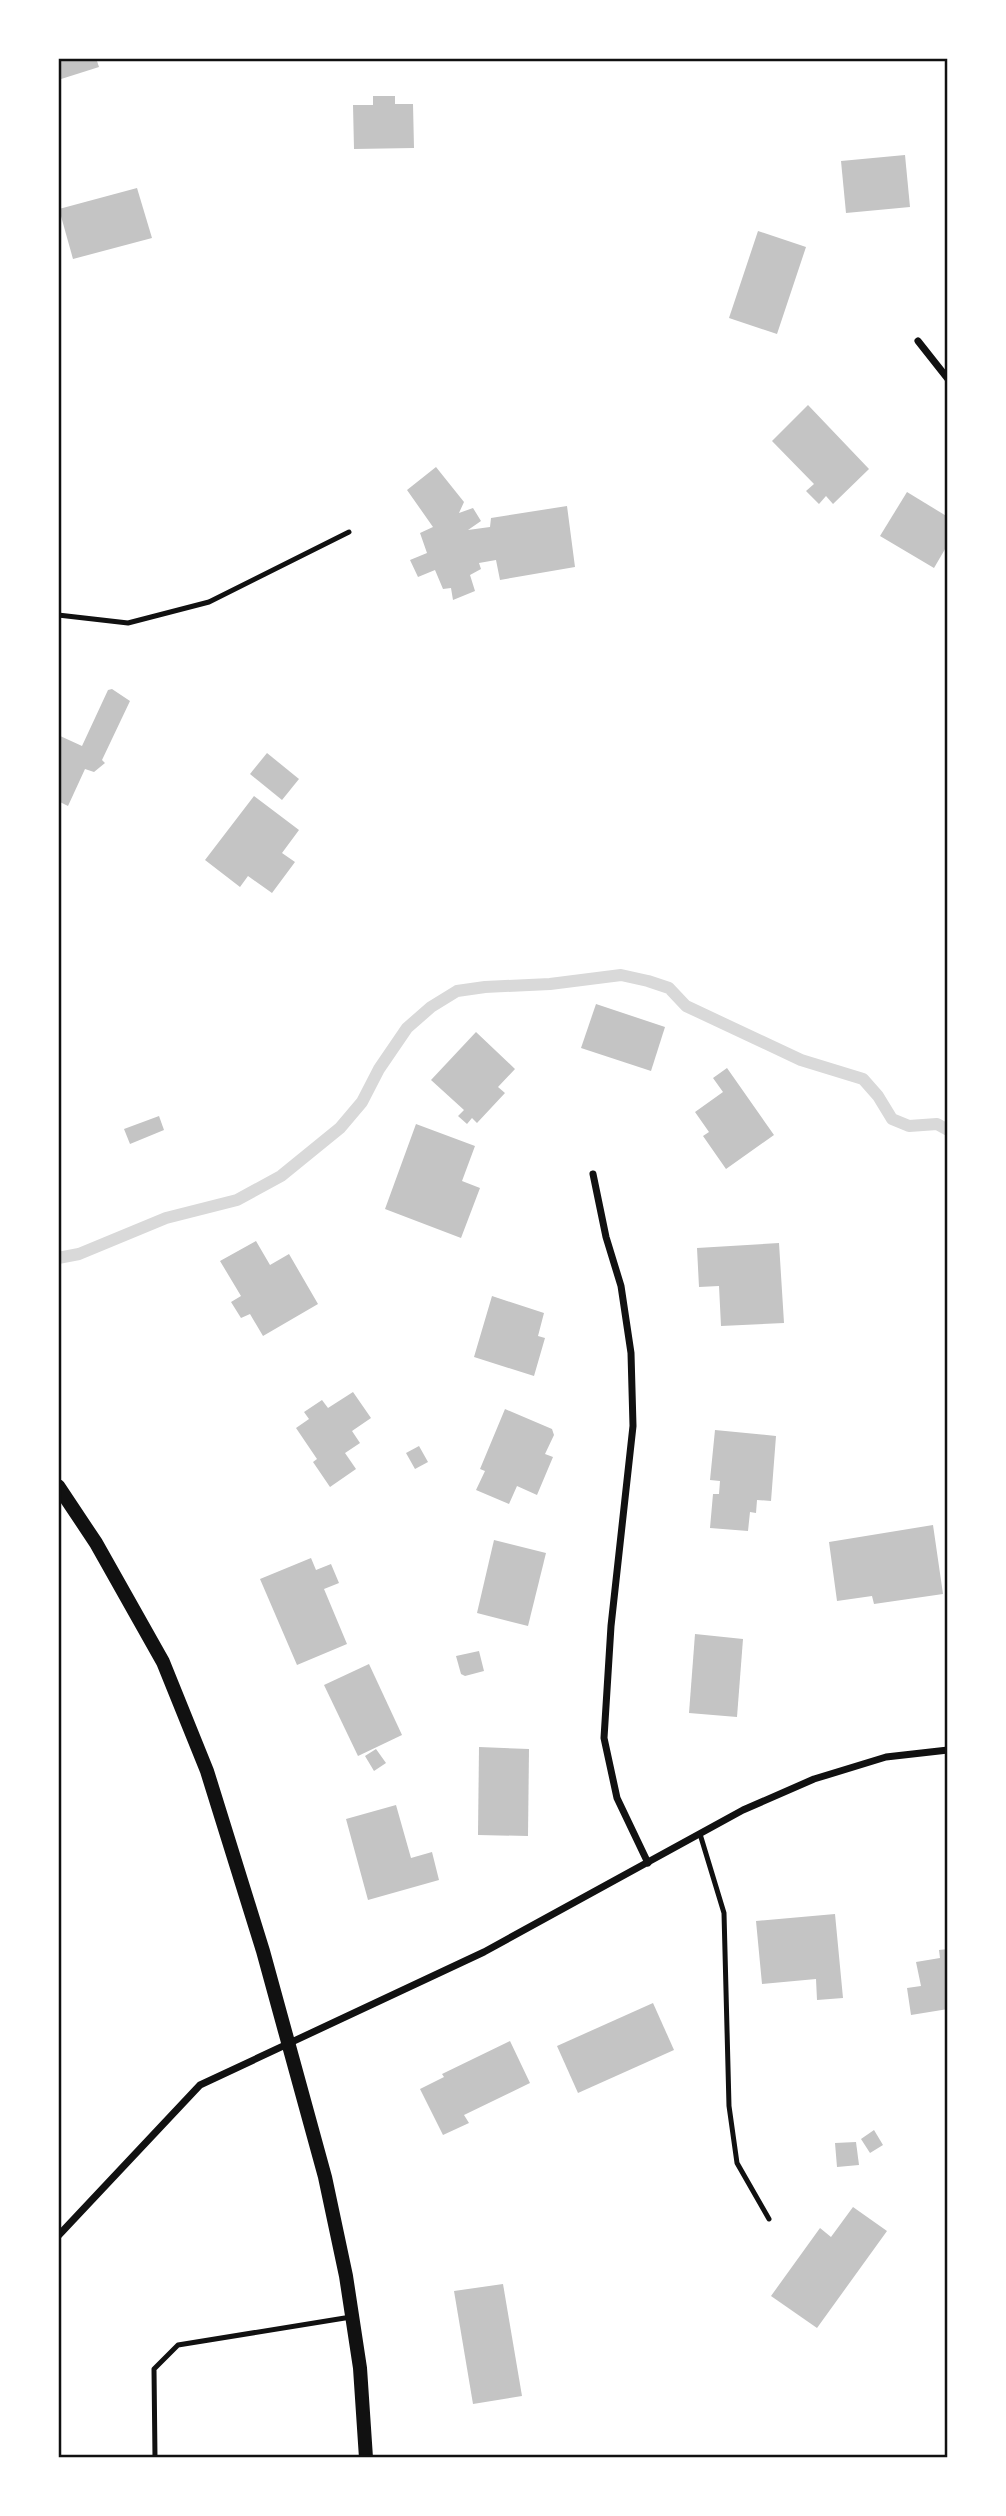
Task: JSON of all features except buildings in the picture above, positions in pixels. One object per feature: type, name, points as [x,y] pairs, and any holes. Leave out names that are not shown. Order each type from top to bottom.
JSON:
[{"type":"main road","points":[[58,1486],[96,1543],[163,1662],[207,1771],[289,2043],[325,2177],[360,2368],[366,2458]]},
{"type":"street","points":[[918,341],[948,379]]},
{"type":"street","points":[[593,1174],[606,1237],[621,1286],[631,1353],[633,1426],[611,1626],[604,1738],[617,1798],[648,1863]]},
{"type":"street","points":[[58,2236],[200,2085],[484,1952],[743,1810],[814,1779],[886,1757],[948,1749]]},
{"type":"lane","points":[[58,615],[128,623],[209,603],[349,532]]},
{"type":"lane","points":[[700,1834],[724,1913],[729,2106],[737,2163],[769,2219]]},
{"type":"lane","points":[[155,2458],[154,2369],[178,2345],[352,2317]]},
{"type":"waterway","points":[[58,1258],[79,1254],[166,1218],[237,1200],[281,1176],[340,1128],[362,1102],[379,1069],[407,1028],[431,1007],[457,991],[621,975],[648,981],[669,988],[686,1006],[801,1060],[863,1079],[878,1096],[892,1119],[909,1126],[937,1124],[948,1130]]}]
